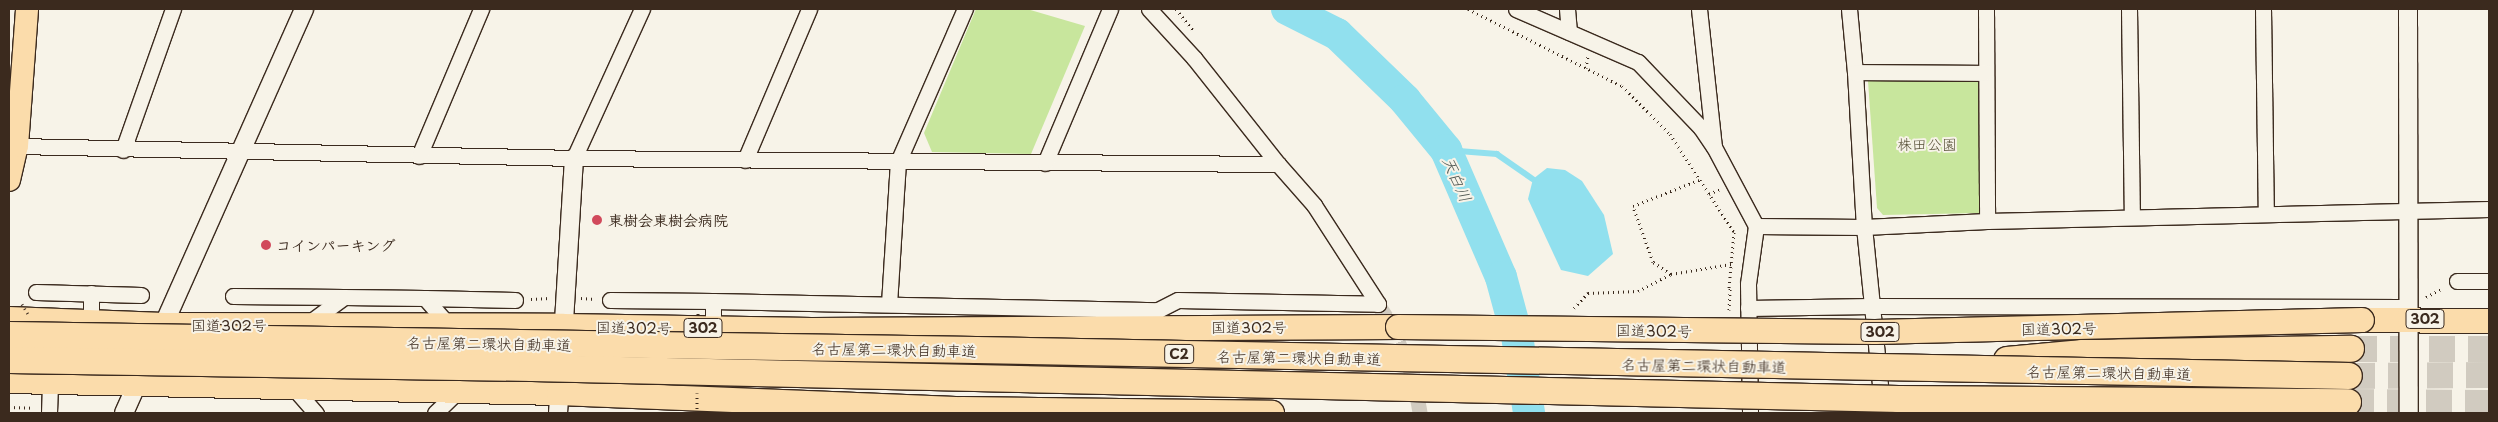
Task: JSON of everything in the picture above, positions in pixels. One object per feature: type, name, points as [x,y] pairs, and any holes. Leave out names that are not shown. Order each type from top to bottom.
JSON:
[{"type":"highway","name":"国道302号","points":[[9,319],[164,325],[563,326],[812,330],[1398,328],[1875,332],[2362,320],[2408,313],[2489,321]]},
{"type":"highway","name":"名古屋第二環状自動車道","points":[[9,335],[986,350],[2349,376]]},
{"type":"highway","points":[[1909,368],[2083,353],[2351,349]]},
{"type":"highway","name":"名古屋第二環状自動車道","points":[[9,360],[532,368],[1932,399],[2348,402]]},
{"type":"highway","points":[[9,381],[458,391],[559,403],[1272,413]]},
{"type":"highway","points":[[1932,399],[2101,413]]},
{"type":"main road","points":[[9,180],[17,146],[27,9]]},
{"type":"street","points":[[124,150],[173,9]]},
{"type":"street","points":[[124,413],[304,9]]},
{"type":"street","points":[[419,156],[482,9]]},
{"type":"street","points":[[559,403],[574,158],[642,9]]},
{"type":"street","points":[[745,160],[809,9]]},
{"type":"street","points":[[889,304],[898,162],[965,9]]},
{"type":"street","points":[[1044,162],[1110,9]]},
{"type":"street","points":[[610,300],[1158,310],[1178,300],[1378,304],[1314,205],[1278,164],[1194,58],[1149,9]]},
{"type":"street","points":[[1516,9],[1638,62],[1701,128],[1714,147],[1756,226],[1748,284],[1750,413]]},
{"type":"street","points":[[1567,9],[1569,32]]},
{"type":"street","points":[[1699,9],[1714,147]]},
{"type":"street","points":[[1848,9],[1855,72],[1864,227],[1882,413]]},
{"type":"street","points":[[1986,9],[1987,221]]},
{"type":"street","points":[[2129,9],[2132,217]]},
{"type":"street","points":[[2263,9],[2266,213]]},
{"type":"street","points":[[2408,9],[2409,413]]},
{"type":"street","points":[[1855,72],[1986,73]]},
{"type":"street","points":[[17,146],[419,156],[898,162],[1278,164]]},
{"type":"street","points":[[1756,226],[1864,227],[1987,221],[2409,209],[2489,209]]},
{"type":"street","points":[[2457,281],[2489,281]]},
{"type":"street","points":[[36,292],[141,295]]},
{"type":"street","points":[[91,293],[91,322]]},
{"type":"street","points":[[233,296],[515,300]]},
{"type":"street","points":[[306,325],[344,297]]},
{"type":"street","points":[[425,298],[449,326]]},
{"type":"street","points":[[712,328],[714,301]]},
{"type":"street","points":[[1748,308],[1871,306],[2408,313]]},
{"type":"street","points":[[49,413],[50,382]]},
{"type":"street","points":[[293,387],[316,413]]},
{"type":"street","points":[[435,413],[458,391]]},
{"type":"path","points":[[1468,9],[1622,86],[1670,134],[1734,232],[1729,288]]},
{"type":"path","points":[[1671,274],[1653,262],[1632,206],[1699,180]]},
{"type":"path","points":[[2408,313],[2457,281]]},
{"type":"path","points":[[515,300],[565,298],[610,300]]},
{"type":"path","points":[[9,407],[33,407],[33,413]]},
{"type":"green space","points":[[976,9],[1027,9],[1085,26],[1031,154],[932,152],[924,133]]},
{"type":"green space","name":"株田公園","points":[[1980,79],[1981,213],[1883,215],[1877,208],[1868,81]]},
{"type":"water","points":[[1547,168],[1565,170],[1582,181],[1604,215],[1613,254],[1588,276],[1561,270],[1528,199],[1533,179]]},
{"type":"waterway","name":"天白川","points":[[1287,9],[1337,34],[1405,100],[1446,150],[1501,277],[1517,336],[1529,413]]},
{"type":"waterway","points":[[1446,150],[1497,154],[1533,179]]},
{"type":"tunnel","points":[[1378,304],[1389,321],[1414,378],[1420,413]]},
{"type":"tunnel","points":[[2351,349],[2489,349]]},
{"type":"tunnel","points":[[2349,376],[2489,375]]},
{"type":"tunnel","points":[[2348,402],[2489,403]]},
{"type":"place","name":"東樹会東樹会病院","points":[[597,220]]},
{"type":"place","name":"コインパーキング","points":[[266,245]]}]
